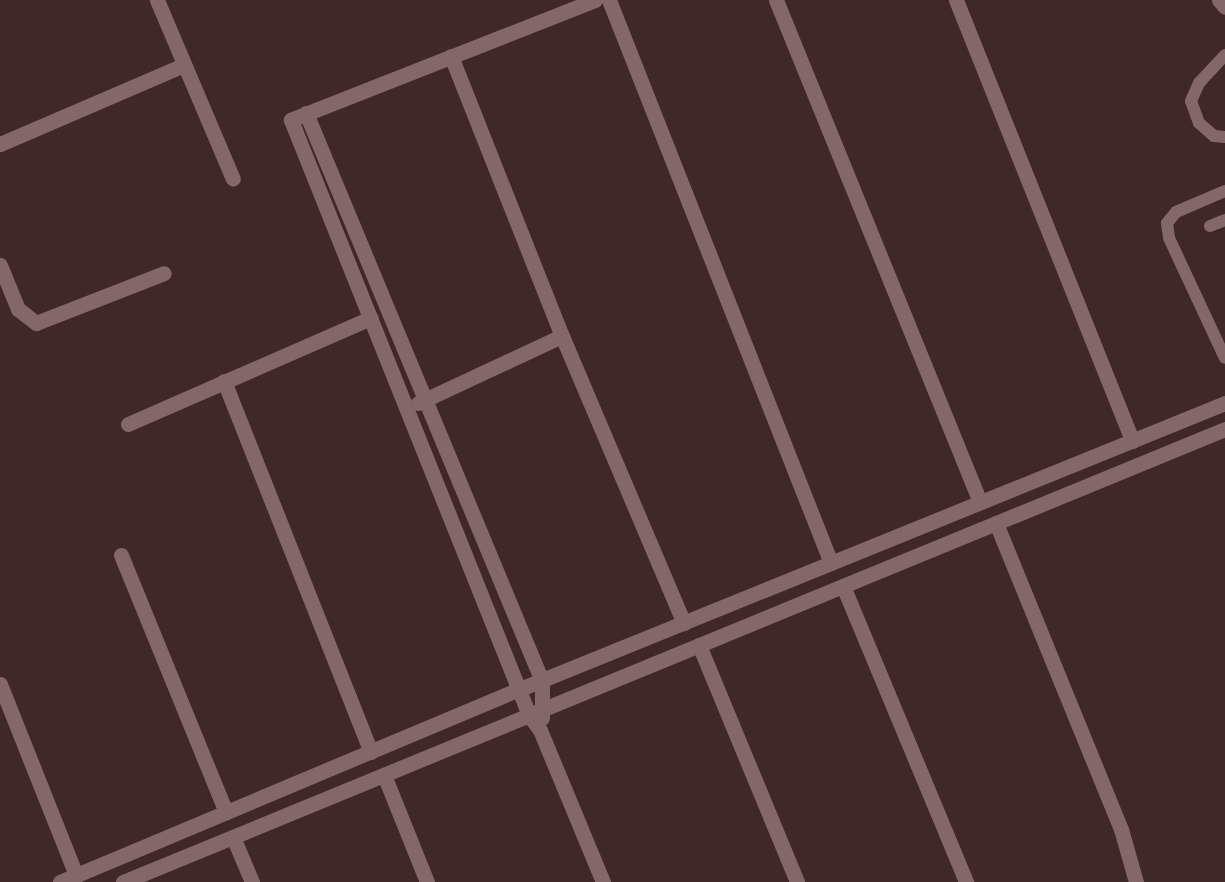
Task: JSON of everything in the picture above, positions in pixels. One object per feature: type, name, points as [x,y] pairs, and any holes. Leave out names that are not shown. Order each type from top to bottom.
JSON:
[{"type":"street","points":[[157,0],[233,179]]},
{"type":"street","points":[[595,0],[291,120],[520,689],[536,712],[540,730],[603,882]]},
{"type":"street","points":[[609,0],[831,563]]},
{"type":"street","points":[[776,0],[980,502]]},
{"type":"street","points":[[956,0],[1132,441]]},
{"type":"street","points":[[1219,0],[1225,7]]},
{"type":"street","points":[[451,56],[562,336],[684,623]]},
{"type":"street","points":[[0,144],[183,65]]},
{"type":"street","points":[[306,113],[542,681],[536,712]]},
{"type":"street","points":[[0,265],[18,309],[36,323],[164,273]]},
{"type":"street","points":[[128,424],[371,318]]},
{"type":"street","points":[[408,410],[424,399],[562,336]]},
{"type":"street","points":[[224,381],[371,752]]},
{"type":"street","points":[[60,882],[520,689],[1225,403]]},
{"type":"street","points":[[123,882],[1225,429]]},
{"type":"street","points":[[996,523],[1121,829],[1136,882]]},
{"type":"street","points":[[121,555],[226,812]]},
{"type":"street","points":[[843,586],[966,882]]},
{"type":"street","points":[[699,645],[797,882]]},
{"type":"street","points":[[0,684],[76,875]]},
{"type":"street","points":[[384,775],[427,882]]},
{"type":"street","points":[[233,837],[252,882]]},
{"type":"lane","points":[[1225,55],[1198,83],[1191,102],[1199,123],[1214,136],[1225,137]]},
{"type":"lane","points":[[1225,191],[1176,212],[1167,224],[1169,238],[1225,358]]},
{"type":"lane","points":[[1210,226],[1225,220]]}]
